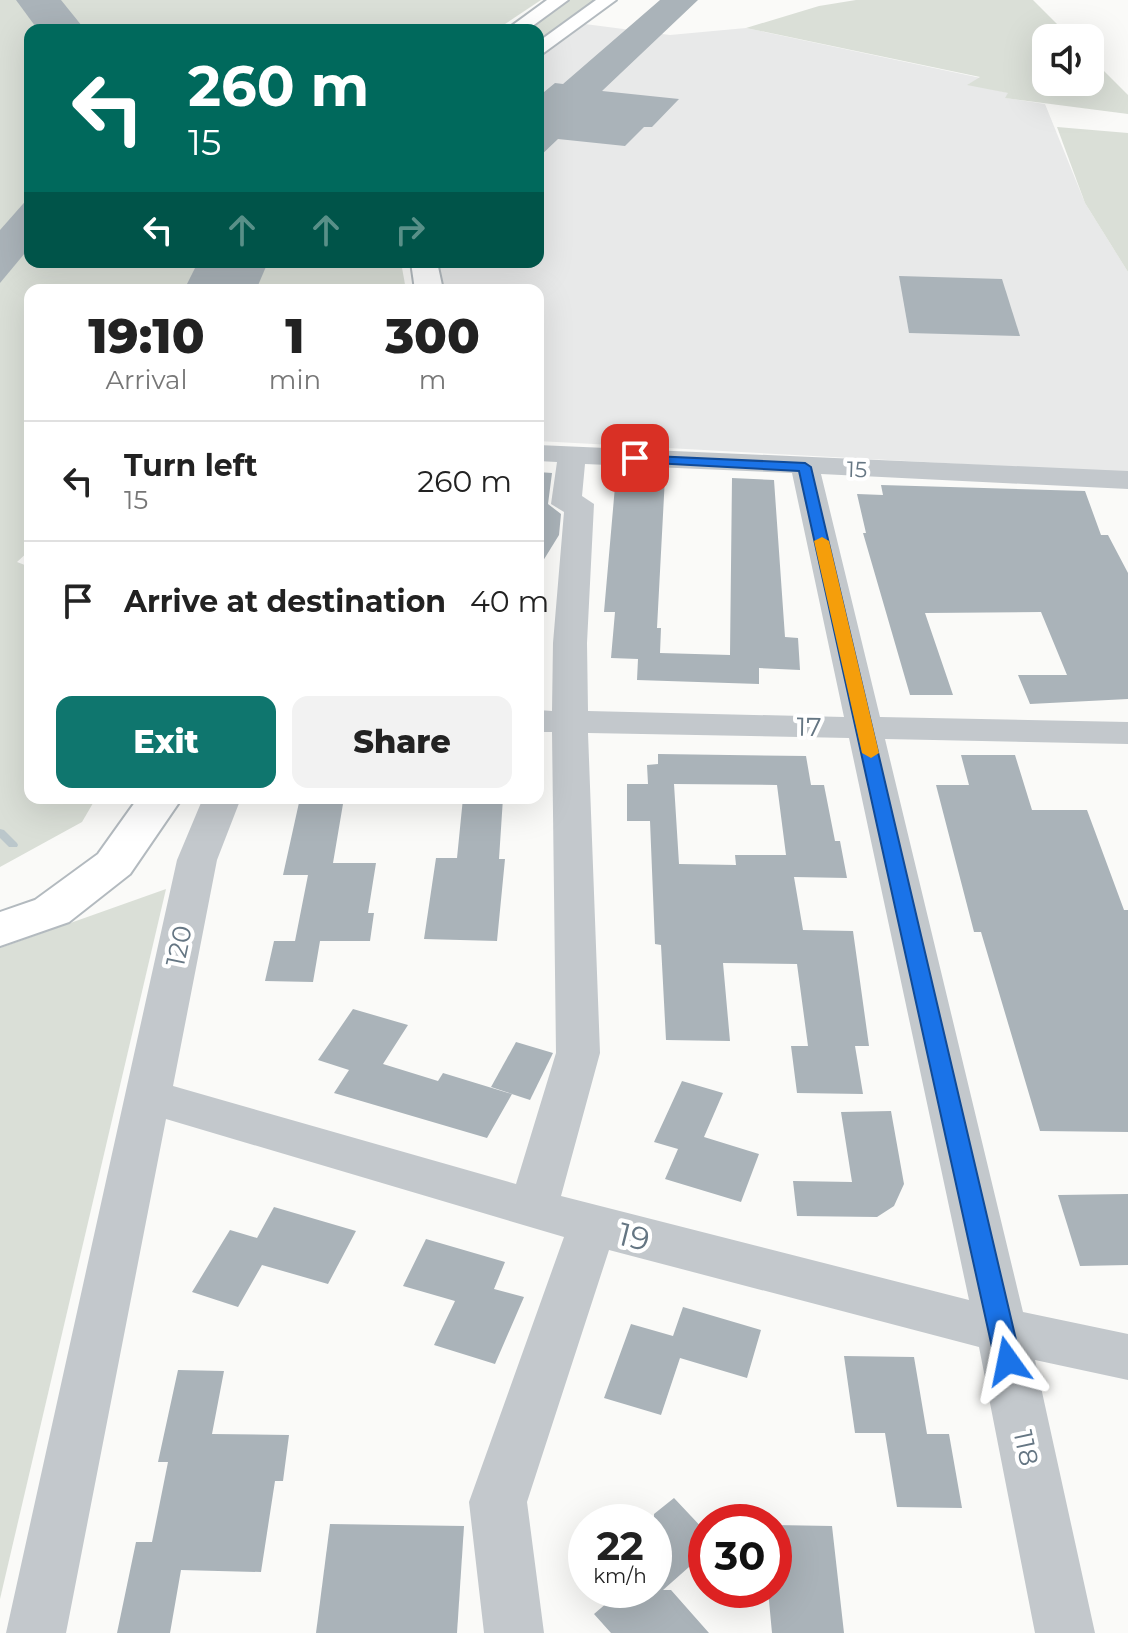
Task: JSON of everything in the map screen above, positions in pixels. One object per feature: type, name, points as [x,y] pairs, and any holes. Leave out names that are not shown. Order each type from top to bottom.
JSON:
[{"type":"main road","points":[[524,24],[559,0]]},
{"type":"main road","points":[[544,47],[607,0]]},
{"type":"main road","points":[[0,930],[52,911],[114,864],[156,804]]},
{"type":"street","name":"15","points":[[544,453],[1128,480]]},
{"type":"street","points":[[532,1211],[578,1053],[554,722],[570,643],[579,504],[566,504],[572,455]]},
{"type":"street","name":"118","points":[[805,467],[1002,1331],[1065,1633]]},
{"type":"street","name":"17","points":[[554,722],[1128,733]]},
{"type":"street","name":"120","points":[[36,1633],[197,860],[220,804]]},
{"type":"street","name":"19","points":[[146,1096],[592,1227],[1002,1331],[1128,1357]]},
{"type":"street","points":[[514,1633],[498,1502],[592,1227]]},
{"type":"shaded area","points":[[0,0],[541,0],[505,24],[24,24],[24,268],[402,268],[405,284],[24,284],[24,556],[17,562],[24,565],[24,804],[92,804],[82,822],[0,867]]},
{"type":"shaded area","points":[[569,0],[595,0],[544,37],[544,24],[534,24]]},
{"type":"shaded area","points":[[856,0],[1033,0],[1057,24],[1032,24],[1032,96],[1104,96],[1104,71],[1128,95],[1128,114],[1005,98],[1008,93],[967,85],[980,77],[746,28],[819,6]]},
{"type":"shaded area","points":[[577,23],[670,35],[746,28],[981,78],[969,84],[1009,93],[1006,98],[1045,104],[1085,203],[1128,272],[1128,473],[544,441],[544,284],[428,284],[425,268],[544,268],[544,47]]},
{"type":"shaded area","points":[[1057,127],[1128,133],[1128,272],[1085,203]]},
{"type":"shaded area","points":[[166,889],[0,1599],[0,948]]},
{"type":"building","points":[[16,0],[61,0],[80,24],[34,24]]},
{"type":"building","points":[[660,0],[698,0],[602,91],[679,99],[652,127],[644,127],[625,146],[558,139],[544,152],[544,92],[555,83],[563,84]]},
{"type":"building","points":[[24,203],[24,254],[0,283],[0,230]]},
{"type":"building","points":[[195,268],[265,268],[259,284],[187,284]]},
{"type":"building","points":[[899,276],[1002,279],[1020,336],[909,333]]},
{"type":"building","points":[[544,472],[552,473],[548,504],[561,514],[559,535],[544,559]]},
{"type":"building","points":[[616,475],[665,477],[657,628],[661,628],[660,653],[730,655],[732,478],[774,480],[785,637],[798,638],[800,670],[759,668],[759,684],[637,680],[638,659],[611,658],[615,612],[604,612]]},
{"type":"building","points":[[881,485],[1085,491],[1101,535],[1108,535],[1128,573],[1128,699],[1030,704],[1018,675],[1067,675],[1041,612],[925,613],[953,695],[910,695],[863,533],[866,533],[857,494],[883,495]]},
{"type":"building","points":[[658,754],[806,756],[811,785],[824,785],[835,841],[840,841],[847,878],[794,877],[803,930],[853,931],[869,1046],[855,1046],[863,1094],[797,1093],[791,1046],[808,1046],[797,964],[723,963],[730,1041],[666,1040],[661,945],[655,944],[650,821],[627,821],[627,784],[648,784],[647,765],[658,764]],"holes":[[[674,784],[777,785],[786,855],[735,855],[736,865],[679,864]]]},
{"type":"building","points":[[961,755],[1015,755],[1032,810],[1087,810],[1124,910],[1128,910],[1128,1132],[1040,1131],[981,932],[974,932],[936,785],[969,785]]},
{"type":"building","points":[[299,804],[343,804],[333,863],[376,863],[368,913],[374,913],[370,941],[320,941],[313,982],[265,981],[274,941],[295,941],[308,875],[283,875]]},
{"type":"building","points":[[462,804],[503,804],[499,859],[505,859],[497,941],[424,939],[436,858],[457,858]]},
{"type":"building","points":[[353,1009],[408,1025],[383,1064],[438,1081],[443,1073],[512,1094],[487,1138],[334,1093],[349,1070],[318,1060]]},
{"type":"building","points":[[516,1042],[553,1053],[530,1100],[491,1087]]},
{"type":"building","points":[[682,1081],[723,1093],[704,1137],[759,1154],[741,1202],[665,1179],[678,1149],[654,1142]]},
{"type":"building","points":[[891,1111],[904,1184],[894,1206],[877,1217],[797,1216],[793,1181],[852,1182],[841,1112]]},
{"type":"building","points":[[1128,1194],[1128,1265],[1080,1266],[1058,1195]]},
{"type":"building","points":[[274,1207],[356,1231],[328,1284],[262,1265],[238,1307],[192,1292],[230,1230],[257,1238]]},
{"type":"building","points":[[426,1239],[505,1262],[494,1289],[524,1297],[495,1364],[434,1345],[455,1301],[403,1286]]},
{"type":"building","points":[[683,1307],[761,1330],[747,1378],[680,1358],[661,1415],[604,1398],[631,1324],[673,1336]]},
{"type":"building","points":[[844,1356],[914,1357],[927,1434],[949,1434],[962,1508],[897,1507],[885,1433],[855,1433]]},
{"type":"building","points":[[178,1370],[224,1371],[212,1434],[289,1435],[283,1481],[275,1481],[261,1572],[181,1570],[170,1633],[117,1633],[136,1542],[152,1542],[168,1462],[158,1462]]},
{"type":"building","points":[[674,1498],[688,1513],[688,1568],[672,1582],[672,1504],[666,1504]]},
{"type":"building","points":[[330,1524],[464,1526],[457,1633],[316,1633]]},
{"type":"building","points":[[792,1525],[832,1526],[844,1633],[772,1633],[770,1608],[792,1608]]},
{"type":"building","points":[[672,1591],[709,1633],[611,1633],[594,1614],[601,1608],[672,1608]]},
{"type":"waterway","points":[[0,832],[13,845]]},
{"type":"slow traffic","points":[[822,541],[871,753]]},
{"type":"route","points":[[635,458],[805,467],[1008,1361]]}]
